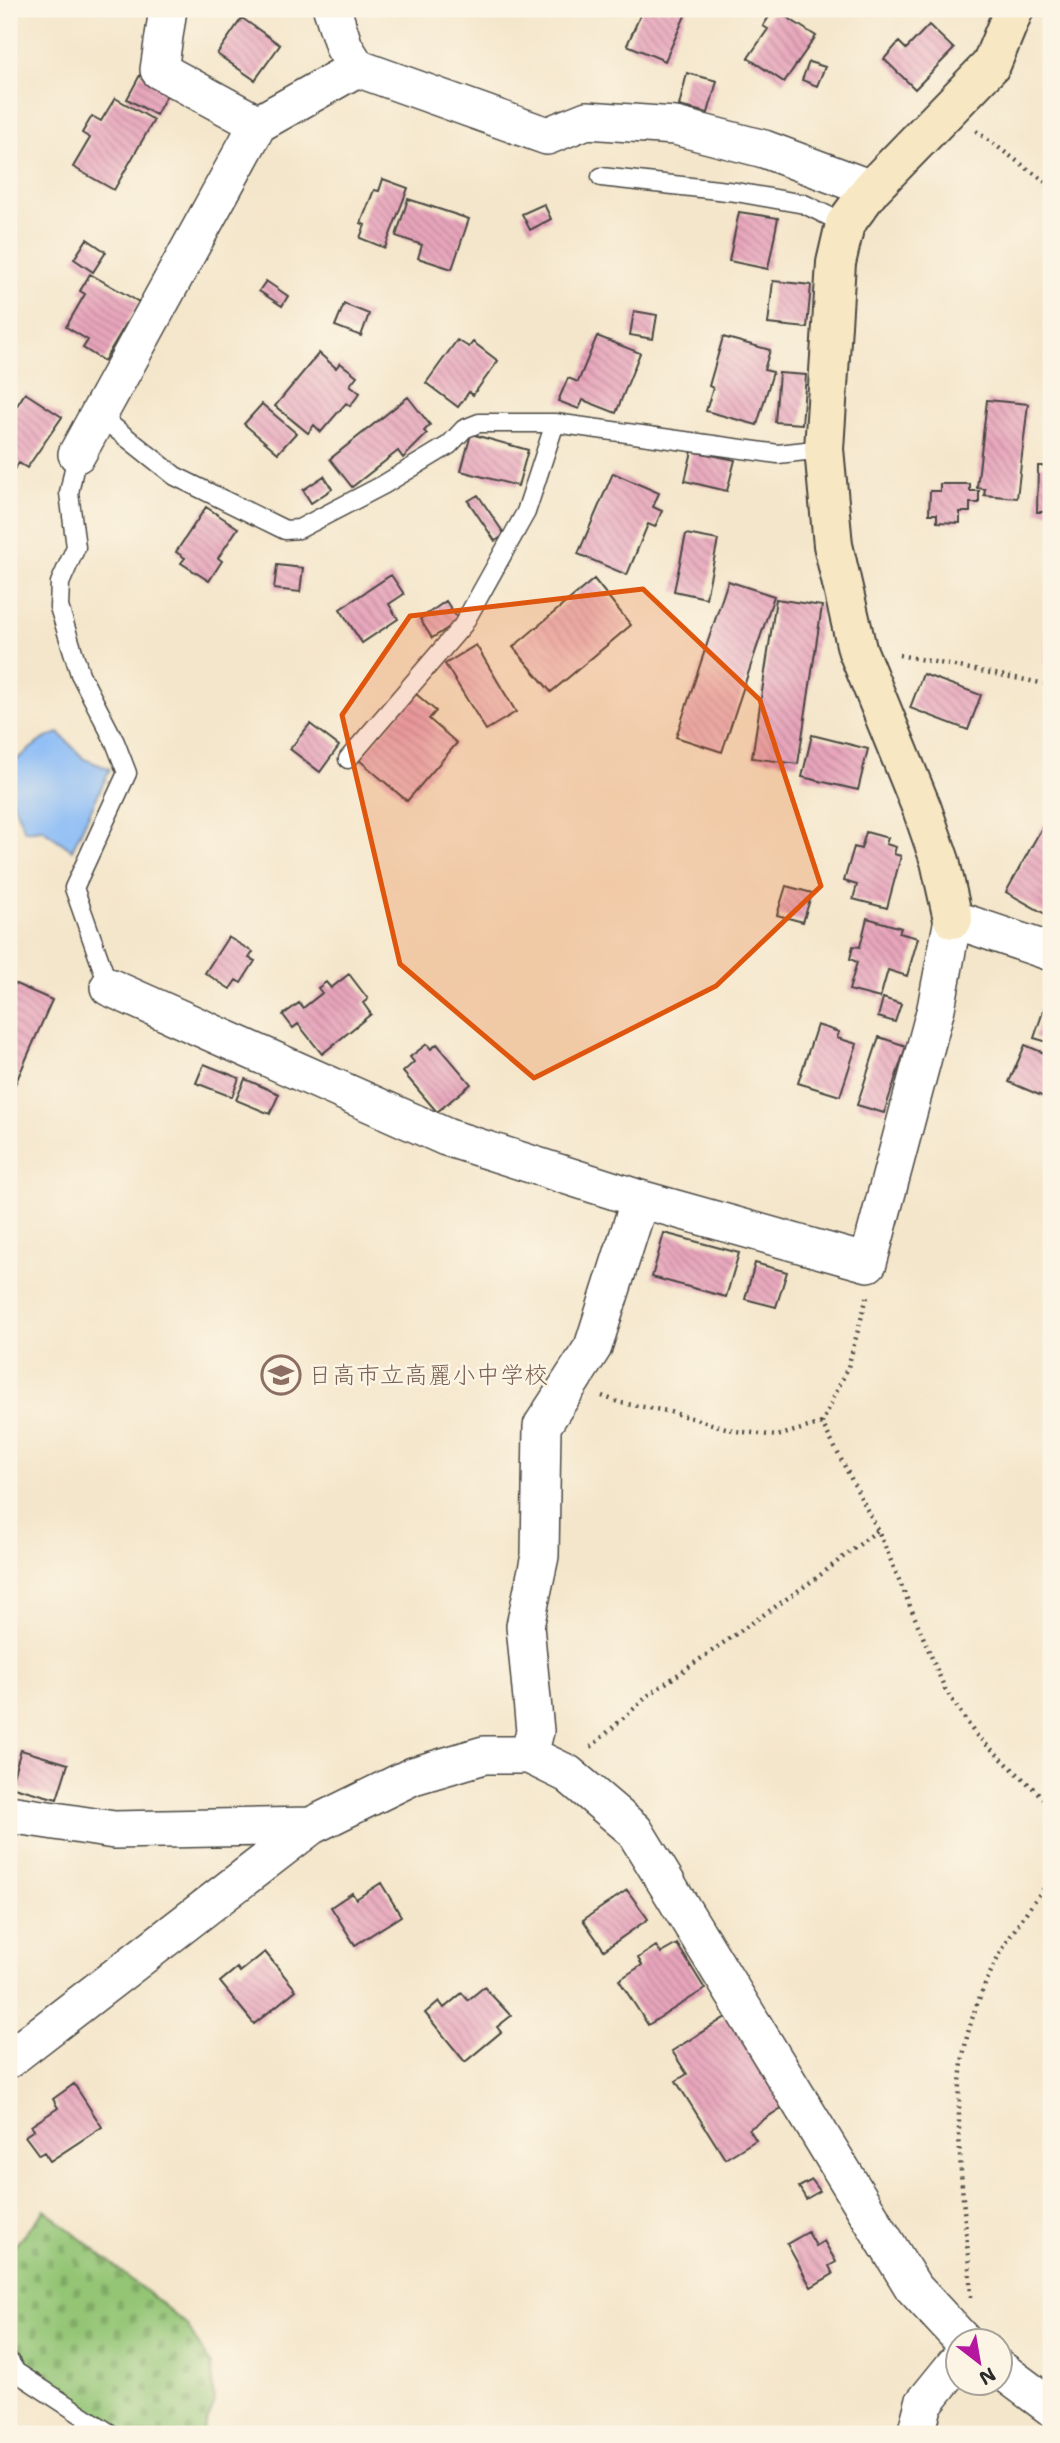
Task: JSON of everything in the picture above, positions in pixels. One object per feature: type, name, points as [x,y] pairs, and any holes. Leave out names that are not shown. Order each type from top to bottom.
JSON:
[{"type":"street","points":[[168,9],[159,70],[258,124]]},
{"type":"street","points":[[332,9],[344,47],[357,68],[547,136],[587,120],[675,126],[764,149],[871,190]]},
{"type":"street","points":[[109,986],[446,1137],[640,1199],[868,1263],[936,1008],[953,919],[940,861],[857,649],[833,545],[824,449],[836,262],[845,224],[871,190],[952,109],[991,65],[1014,9]]},
{"type":"street","points":[[77,454],[258,124],[322,85],[357,68]]},
{"type":"street","points":[[953,919],[1051,952]]},
{"type":"street","points":[[529,1755],[536,1731],[525,1626],[540,1556],[542,1426],[593,1346],[640,1199]]},
{"type":"street","points":[[9,2059],[311,1826],[413,1776],[484,1755],[529,1755],[568,1774],[634,1830],[913,2287],[967,2326]]},
{"type":"street","points":[[9,1814],[114,1830],[311,1826]]},
{"type":"street","points":[[916,2434],[924,2403],[944,2378]]},
{"type":"street","points":[[1014,2379],[1051,2407]]},
{"type":"lane","points":[[601,177],[736,192],[803,204],[845,224]]},
{"type":"lane","points":[[97,414],[175,476],[285,530],[299,529],[383,485],[449,445],[464,429],[479,423],[555,423],[778,454],[824,449]]},
{"type":"lane","points":[[348,759],[463,625],[526,512],[555,423]]},
{"type":"lane","points":[[77,454],[69,493],[76,547],[60,583],[59,607],[80,674],[115,742],[127,773],[74,888],[109,986]]},
{"type":"lane","points":[[9,2361],[16,2372],[111,2434]]},
{"type":"path","points":[[952,109],[990,143],[1051,187]]},
{"type":"path","points":[[857,649],[914,657],[1051,685]]},
{"type":"path","points":[[570,1385],[621,1403],[667,1410],[736,1431],[778,1436],[822,1423],[848,1367],[867,1298],[868,1263]]},
{"type":"path","points":[[822,1423],[878,1530],[945,1689],[975,1734],[1051,1805]]},
{"type":"path","points":[[568,1774],[600,1735],[650,1694],[815,1578],[878,1530]]},
{"type":"path","points":[[967,2326],[961,2069],[974,2012],[989,1973],[1033,1902],[1051,1880]]},
{"type":"highlighted area","points":[[643,589],[760,700],[821,886],[716,986],[534,1078],[400,964],[342,715],[410,616]]},
{"type":"green space","points":[[45,2210],[186,2324],[211,2366],[214,2405],[202,2434],[122,2434],[19,2367],[9,2351],[9,2252]]},
{"type":"water","points":[[59,733],[84,759],[110,769],[72,850],[42,829],[25,831],[9,793],[9,764],[44,739]]},
{"type":"building","points":[[643,9],[688,9],[665,61],[627,45]]},
{"type":"building","points":[[774,9],[816,36],[784,82],[748,58],[768,29],[763,26]]},
{"type":"building","points":[[862,9],[877,9],[870,16]]},
{"type":"building","points":[[242,18],[280,45],[255,80],[217,54]]},
{"type":"building","points":[[929,25],[954,49],[915,89],[884,59],[899,42],[906,49]]},
{"type":"building","points":[[809,62],[825,67],[817,86],[802,80]]},
{"type":"building","points":[[141,73],[170,89],[156,115],[127,99]]},
{"type":"building","points":[[687,73],[717,81],[708,113],[679,106]]},
{"type":"building","points":[[115,98],[154,120],[114,190],[73,167],[90,138],[82,133],[92,116],[101,121]]},
{"type":"building","points":[[383,179],[408,188],[385,248],[360,238],[365,225],[361,223],[374,190],[379,191]]},
{"type":"building","points":[[408,199],[469,219],[452,269],[418,258],[422,245],[396,236]]},
{"type":"building","points":[[544,204],[551,219],[530,230],[522,214]]},
{"type":"building","points":[[739,212],[778,218],[768,269],[729,261]]},
{"type":"building","points":[[87,239],[106,252],[93,272],[74,259]]},
{"type":"building","points":[[90,274],[139,302],[104,361],[83,348],[88,340],[66,327],[85,294],[80,291]]},
{"type":"building","points":[[266,281],[288,296],[282,306],[259,291]]},
{"type":"building","points":[[773,281],[811,285],[807,328],[768,324]]},
{"type":"building","points":[[344,304],[369,314],[361,336],[335,326]]},
{"type":"building","points":[[634,311],[657,315],[653,339],[630,335]]},
{"type":"building","points":[[597,336],[640,353],[616,413],[583,400],[579,409],[558,401],[568,378],[578,382]]},
{"type":"building","points":[[723,337],[770,350],[764,370],[773,372],[757,425],[706,411],[713,388],[709,386]]},
{"type":"building","points":[[457,340],[469,347],[473,342],[498,361],[473,395],[469,392],[458,407],[426,383]]},
{"type":"building","points":[[319,353],[336,368],[340,363],[357,376],[350,385],[360,393],[350,406],[346,403],[321,432],[314,425],[308,433],[275,406]]},
{"type":"building","points":[[779,373],[806,375],[802,424],[775,422]]},
{"type":"building","points":[[25,393],[62,417],[27,468],[19,463],[13,471],[9,468],[9,418]]},
{"type":"building","points":[[408,397],[430,425],[424,431],[427,434],[403,458],[398,451],[352,487],[330,459]]},
{"type":"building","points":[[987,400],[1028,404],[1017,498],[984,495],[985,489],[977,488]]},
{"type":"building","points":[[262,404],[296,433],[278,453],[244,424]]},
{"type":"building","points":[[471,434],[528,450],[518,486],[461,471]]},
{"type":"building","points":[[692,451],[735,460],[727,491],[685,481]]},
{"type":"building","points":[[1038,466],[1051,466],[1051,512],[1037,512]]},
{"type":"building","points":[[613,473],[659,493],[653,507],[662,511],[655,527],[648,524],[627,575],[578,554]]},
{"type":"building","points":[[324,476],[332,489],[311,503],[303,490]]},
{"type":"building","points":[[940,484],[970,484],[970,491],[979,491],[979,503],[970,503],[970,512],[960,512],[960,523],[937,522],[937,514],[929,514],[930,491],[940,491]]},
{"type":"building","points":[[478,495],[505,535],[495,541],[468,501]]},
{"type":"building","points":[[206,507],[238,528],[218,558],[222,561],[209,581],[181,563],[185,558],[176,552]]},
{"type":"building","points":[[686,534],[718,540],[706,598],[674,591]]},
{"type":"building","points":[[277,565],[303,568],[300,592],[274,589]]},
{"type":"building","points":[[391,575],[404,594],[389,604],[398,619],[362,643],[340,609]]},
{"type":"building","points":[[594,579],[631,625],[551,692],[513,647]]},
{"type":"building","points":[[728,581],[774,596],[722,752],[676,737]]},
{"type":"building","points":[[776,599],[822,606],[798,764],[752,758]]},
{"type":"building","points":[[446,601],[459,621],[432,638],[420,619]]},
{"type":"building","points":[[1046,637],[1051,638],[1051,665],[1045,664]]},
{"type":"building","points":[[476,645],[516,712],[486,730],[445,664]]},
{"type":"building","points":[[923,674],[981,695],[968,730],[910,708]]},
{"type":"building","points":[[416,694],[436,711],[429,719],[457,743],[407,801],[359,760]]},
{"type":"building","points":[[310,724],[339,746],[320,772],[290,749]]},
{"type":"building","points":[[812,735],[868,749],[858,790],[802,777]]},
{"type":"building","points":[[1044,824],[1051,828],[1049,916],[1006,892]]},
{"type":"building","points":[[866,832],[888,838],[886,844],[896,847],[894,854],[901,856],[887,908],[853,899],[857,885],[844,881],[854,847],[861,849]]},
{"type":"building","points":[[786,886],[812,893],[803,922],[777,915]]},
{"type":"building","points":[[867,918],[901,928],[899,933],[918,938],[907,976],[888,970],[880,998],[849,990],[857,962],[850,959],[853,946],[860,947]]},
{"type":"building","points":[[228,937],[253,952],[249,958],[255,961],[241,983],[236,980],[230,989],[205,973]]},
{"type":"building","points":[[349,974],[368,999],[363,1003],[371,1014],[322,1054],[298,1024],[293,1028],[283,1015],[299,1003],[303,1008],[322,993],[318,988],[326,982],[331,988]]},
{"type":"building","points":[[9,981],[52,1000],[9,1098]]},
{"type":"building","points":[[1051,988],[1051,1043],[1034,1038]]},
{"type":"building","points":[[883,998],[901,1004],[895,1022],[878,1017]]},
{"type":"building","points":[[817,1025],[839,1032],[837,1038],[857,1044],[840,1096],[798,1083]]},
{"type":"building","points":[[879,1037],[906,1046],[884,1113],[857,1105]]},
{"type":"building","points":[[427,1044],[431,1049],[437,1044],[471,1084],[437,1112],[403,1072],[414,1062],[410,1057]]},
{"type":"building","points":[[1025,1045],[1051,1056],[1051,1100],[1009,1082]]},
{"type":"building","points":[[204,1064],[239,1078],[232,1097],[196,1083]]},
{"type":"building","points":[[245,1079],[279,1094],[270,1114],[236,1100]]},
{"type":"building","points":[[664,1233],[739,1253],[726,1297],[652,1277]]},
{"type":"building","points":[[755,1263],[787,1272],[776,1307],[745,1299]]},
{"type":"building","points":[[21,1750],[68,1764],[57,1799],[10,1786]]},
{"type":"building","points":[[381,1883],[401,1916],[355,1945],[331,1907],[352,1893],[356,1899]]},
{"type":"building","points":[[627,1890],[648,1919],[604,1950],[583,1920]]},
{"type":"building","points":[[677,1944],[705,1989],[648,2025],[619,1980],[642,1965],[638,1958],[656,1946],[661,1953]]},
{"type":"building","points":[[265,1952],[296,1990],[254,2024],[220,1982],[237,1968],[240,1972]]},
{"type":"building","points":[[484,1987],[511,2016],[497,2027],[501,2032],[465,2062],[425,2013],[439,2001],[444,2008],[462,1993],[468,2000]]},
{"type":"building","points":[[729,2015],[786,2105],[749,2129],[756,2140],[725,2159],[676,2081],[687,2074],[672,2051]]},
{"type":"building","points":[[74,2084],[102,2127],[50,2161],[44,2152],[39,2155],[25,2136],[34,2130],[31,2126],[58,2108],[53,2099]]},
{"type":"building","points":[[812,2180],[820,2191],[806,2199],[799,2187]]},
{"type":"building","points":[[808,2232],[816,2246],[824,2241],[836,2262],[829,2266],[833,2274],[811,2287],[787,2244]]},
{"type":"place","name":"日高市立高麗小中学校","points":[[281,1375]]}]
